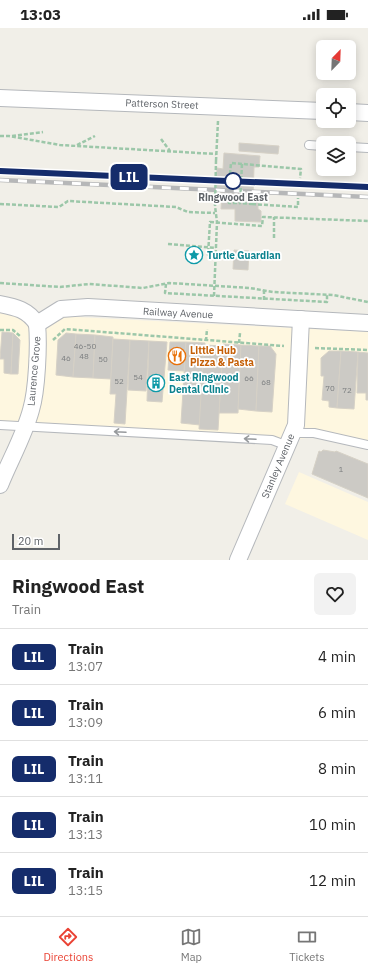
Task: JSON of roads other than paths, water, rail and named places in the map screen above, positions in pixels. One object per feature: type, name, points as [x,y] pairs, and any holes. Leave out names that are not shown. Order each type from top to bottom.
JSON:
[{"type":"street","name":"Patterson Street","points":[[0,98],[316,111]]},
{"type":"street","points":[[356,112],[368,113]]},
{"type":"street","points":[[0,304],[23,310],[32,316],[37,324]]},
{"type":"street","name":"Railway Avenue","points":[[37,324],[61,309],[88,308],[368,323]]},
{"type":"street","name":"Stanley Avenue","points":[[238,560],[296,425],[301,319]]},
{"type":"street","name":"Laurence Grove","points":[[0,485],[25,427],[34,401],[37,324]]},
{"type":"lane","points":[[309,145],[316,146]]},
{"type":"lane","points":[[356,147],[368,148]]},
{"type":"lane","points":[[0,425],[272,440],[290,439],[314,433],[368,445]]},
{"type":"railway","points":[[0,171],[368,187]]},
{"type":"railway","points":[[0,180],[368,197]]},
{"type":"train","name":"LIL","points":[[0,171],[368,187]]},
{"type":"place","name":"Ringwood East","points":[[233,181]]},
{"type":"place","name":"Turtle Guardian","points":[[194,255]]},
{"type":"place","name":"Little Hub Pizza & Pasta","points":[[177,356]]},
{"type":"place","name":"East Ringwood Dental Clinic","points":[[156,383]]}]
